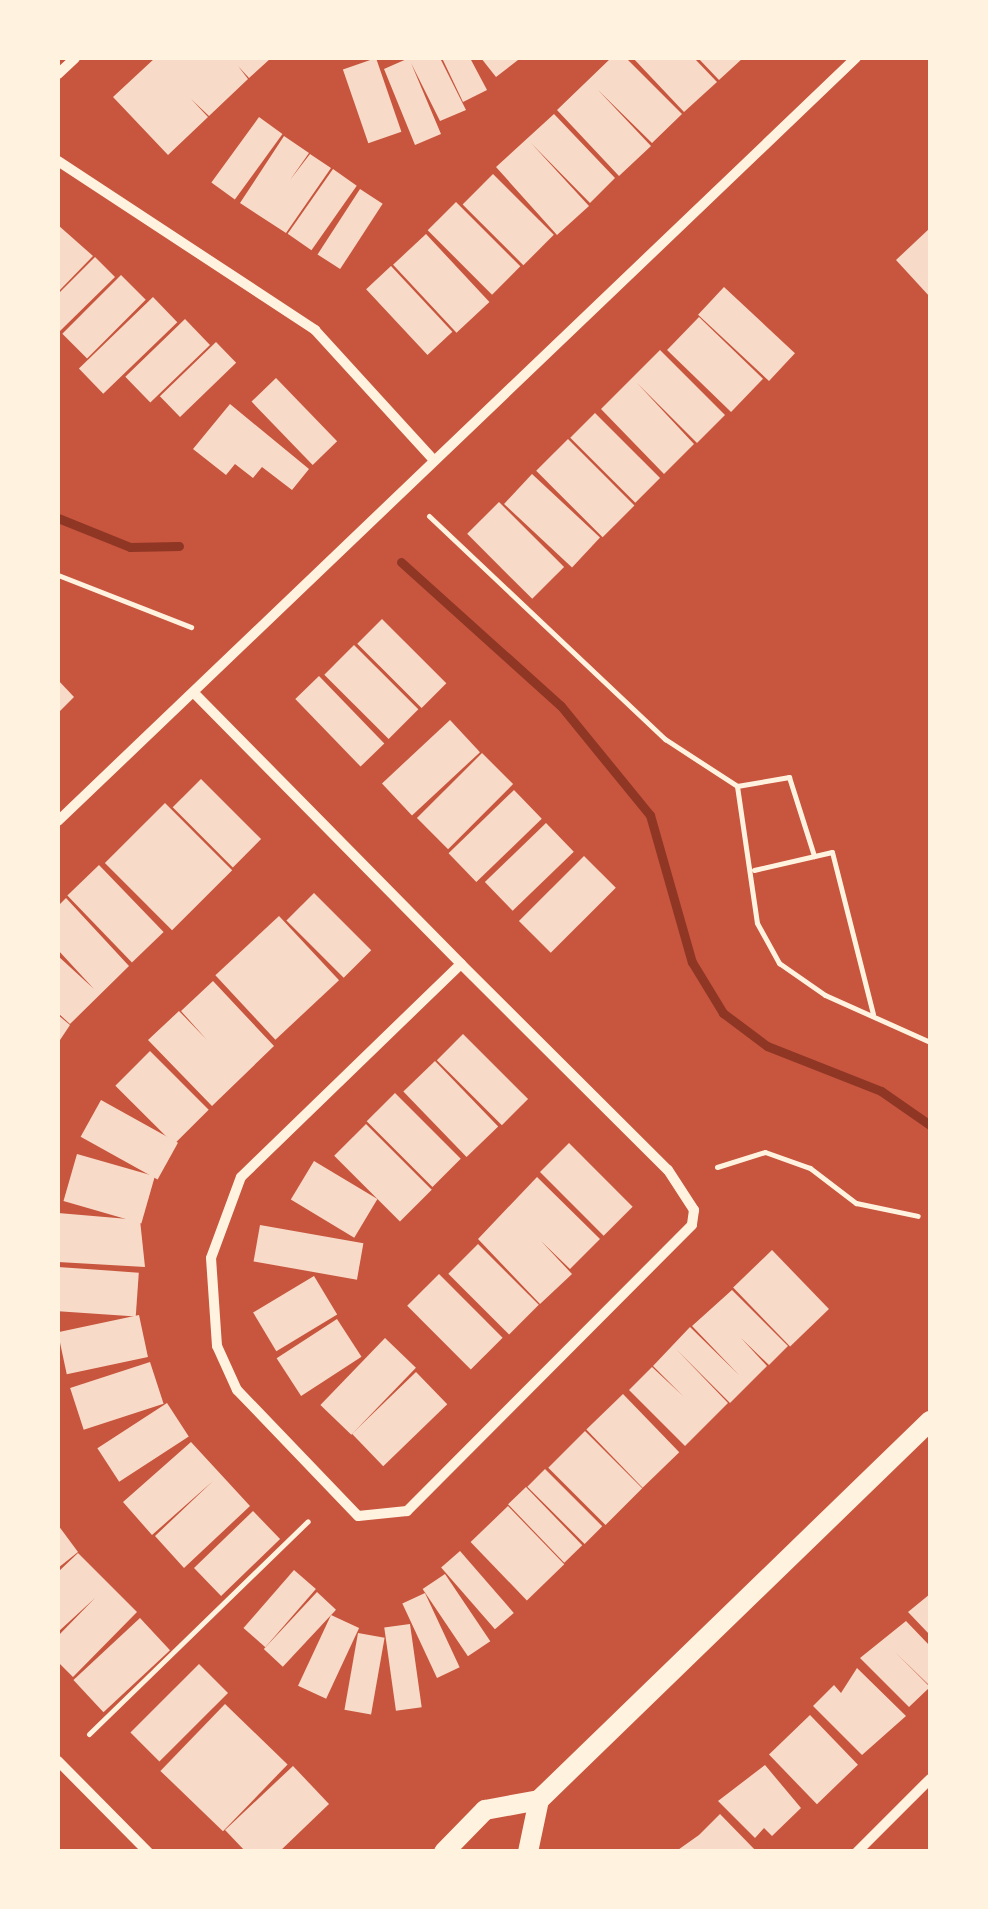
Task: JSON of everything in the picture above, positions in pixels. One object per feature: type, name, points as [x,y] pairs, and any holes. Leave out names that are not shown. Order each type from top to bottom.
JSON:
[{"type":"main road","points":[[444,1852],[486,1810],[539,1800],[930,1420]]},
{"type":"main road","points":[[528,1852],[539,1800]]},
{"type":"street","points":[[58,74],[74,58]]},
{"type":"street","points":[[58,821],[196,695],[432,458],[856,58]]},
{"type":"street","points":[[58,161],[314,330],[432,458]]},
{"type":"street","points":[[196,695],[668,1170],[688,1197],[692,1225],[408,1511],[358,1516],[237,1390],[217,1346],[210,1258],[241,1178],[461,964]]},
{"type":"street","points":[[58,1761],[148,1852]]},
{"type":"street","points":[[857,1852],[930,1779]]},
{"type":"path","points":[[429,516],[665,739],[737,786],[789,778],[814,856]]},
{"type":"path","points":[[58,575],[190,627]]},
{"type":"path","points":[[737,786],[754,870],[758,923],[779,963],[930,1042]]},
{"type":"path","points":[[754,870],[832,852],[873,1014]]},
{"type":"path","points":[[718,1167],[764,1152],[810,1168],[856,1203],[918,1216]]},
{"type":"path","points":[[89,1734],[308,1521]]},
{"type":"building","points":[[155,58],[271,58],[249,78],[238,66],[248,79],[209,116],[191,99],[208,117],[168,155],[113,97]]},
{"type":"building","points":[[376,58],[401,132],[368,143],[343,69]]},
{"type":"building","points":[[409,58],[440,58],[466,110],[440,121],[411,63],[441,134],[415,145],[384,69]]},
{"type":"building","points":[[442,58],[470,58],[487,90],[463,102]]},
{"type":"building","points":[[481,58],[516,58],[518,60],[496,77]]},
{"type":"building","points":[[611,58],[626,58],[682,114],[652,143],[598,90],[651,146],[619,176],[557,110]]},
{"type":"building","points":[[633,58],[694,58],[717,82],[684,112]]},
{"type":"building","points":[[698,58],[743,58],[719,80]]},
{"type":"building","points":[[554,114],[615,178],[590,203],[531,143],[589,206],[557,235],[496,167]]},
{"type":"building","points":[[259,117],[282,134],[235,200],[211,183]]},
{"type":"building","points":[[284,136],[309,153],[290,180],[310,154],[331,168],[286,233],[240,203]]},
{"type":"building","points":[[333,169],[357,186],[311,250],[288,234]]},
{"type":"building","points":[[493,174],[554,235],[523,265],[463,204]]},
{"type":"building","points":[[360,189],[383,204],[340,269],[318,254]]},
{"type":"building","points":[[456,202],[520,266],[492,295],[428,230]]},
{"type":"building","points":[[58,225],[93,256],[58,292]]},
{"type":"building","points":[[930,228],[930,297],[896,260]]},
{"type":"building","points":[[426,234],[489,302],[457,333],[393,265]]},
{"type":"building","points":[[95,257],[115,277],[60,331],[58,294]]},
{"type":"building","points":[[391,266],[452,332],[428,355],[366,289]]},
{"type":"building","points":[[121,275],[146,300],[87,358],[62,334]]},
{"type":"building","points":[[724,287],[795,353],[769,381],[698,315]]},
{"type":"building","points":[[153,297],[177,322],[103,394],[79,369]]},
{"type":"building","points":[[699,317],[763,379],[731,412],[667,350]]},
{"type":"building","points":[[185,319],[210,345],[150,403],[125,377]]},
{"type":"building","points":[[216,342],[236,363],[180,417],[160,396]]},
{"type":"building","points":[[660,350],[725,415],[697,443],[637,383],[694,444],[664,474],[601,409]]},
{"type":"building","points":[[276,378],[337,441],[313,465],[252,402]]},
{"type":"building","points":[[230,404],[309,469],[292,490],[262,467],[253,478],[235,464],[226,475],[193,449]]},
{"type":"building","points":[[595,413],[660,478],[635,503],[570,438]]},
{"type":"building","points":[[568,439],[634,505],[603,537],[536,471]]},
{"type":"building","points":[[532,474],[600,537],[572,567],[504,504]]},
{"type":"building","points":[[499,502],[564,567],[532,599],[467,534]]},
{"type":"building","points":[[382,619],[446,683],[422,708],[357,644]]},
{"type":"building","points":[[354,645],[418,709],[389,739],[324,675]]},
{"type":"building","points":[[319,676],[384,744],[361,767],[295,699]]},
{"type":"building","points":[[58,680],[74,697],[58,713]]},
{"type":"building","points":[[450,720],[480,752],[412,816],[382,783]]},
{"type":"building","points":[[482,753],[513,784],[448,849],[417,818]]},
{"type":"building","points":[[201,779],[261,839],[233,867],[173,807]]},
{"type":"building","points":[[514,790],[542,819],[476,882],[449,853]]},
{"type":"building","points":[[165,803],[232,870],[172,930],[105,863]]},
{"type":"building","points":[[546,823],[574,852],[513,911],[485,882]]},
{"type":"building","points":[[584,856],[616,888],[551,953],[519,921]]},
{"type":"building","points":[[99,865],[164,932],[132,962],[67,896]]},
{"type":"building","points":[[314,893],[371,950],[344,978],[286,921]]},
{"type":"building","points":[[66,898],[129,966],[70,1024],[58,1013],[58,956],[94,989],[58,950],[58,906]]},
{"type":"building","points":[[279,916],[339,980],[275,1040],[215,975]]},
{"type":"building","points":[[213,981],[274,1046],[212,1106],[148,1040],[179,1011],[207,1040],[181,1011]]},
{"type":"building","points":[[58,1015],[70,1025],[58,1043]]},
{"type":"building","points":[[463,1034],[528,1099],[502,1125],[437,1060]]},
{"type":"building","points":[[150,1051],[209,1110],[174,1144],[115,1086]]},
{"type":"building","points":[[435,1061],[498,1126],[467,1157],[403,1092]]},
{"type":"building","points":[[395,1093],[461,1159],[432,1187],[367,1121]]},
{"type":"building","points":[[101,1100],[178,1143],[158,1179],[81,1137]]},
{"type":"building","points":[[366,1124],[432,1190],[400,1222],[334,1156]]},
{"type":"building","points":[[569,1143],[633,1207],[604,1236],[540,1172]]},
{"type":"building","points":[[77,1154],[155,1176],[141,1223],[63,1201]]},
{"type":"building","points":[[314,1161],[377,1199],[354,1238],[291,1200]]},
{"type":"building","points":[[537,1177],[600,1239],[570,1269],[541,1241],[572,1274],[540,1304],[478,1239]]},
{"type":"building","points":[[58,1213],[140,1220],[145,1267],[58,1262]]},
{"type":"building","points":[[260,1225],[363,1243],[357,1280],[254,1261]]},
{"type":"building","points":[[478,1244],[539,1305],[509,1335],[448,1274]]},
{"type":"building","points":[[772,1250],[829,1309],[790,1346],[733,1288]]},
{"type":"building","points":[[58,1267],[139,1273],[136,1317],[58,1311]]},
{"type":"building","points":[[439,1274],[503,1338],[471,1369],[407,1306]]},
{"type":"building","points":[[314,1276],[337,1315],[276,1351],[253,1313]]},
{"type":"building","points":[[732,1290],[788,1346],[769,1365],[741,1338],[767,1366],[730,1403],[676,1349],[728,1403],[685,1446],[629,1390],[652,1367],[683,1396],[653,1366],[690,1327],[739,1375],[692,1326]]},
{"type":"building","points":[[139,1315],[148,1357],[67,1374],[58,1332]]},
{"type":"building","points":[[337,1319],[362,1357],[301,1396],[277,1358]]},
{"type":"building","points":[[385,1338],[416,1368],[351,1435],[320,1405]]},
{"type":"building","points":[[150,1362],[164,1404],[84,1430],[70,1388]]},
{"type":"building","points":[[416,1372],[447,1404],[383,1466],[352,1434]]},
{"type":"building","points":[[623,1394],[679,1452],[643,1488],[586,1429]]},
{"type":"building","points":[[167,1403],[189,1437],[119,1482],[97,1448]]},
{"type":"building","points":[[585,1431],[642,1488],[606,1525],[548,1468]]},
{"type":"building","points":[[191,1442],[250,1506],[184,1568],[155,1536],[213,1481],[152,1535],[123,1502]]},
{"type":"building","points":[[545,1469],[602,1526],[585,1544],[527,1487]]},
{"type":"building","points":[[526,1487],[582,1545],[564,1563],[508,1504]]},
{"type":"building","points":[[508,1506],[564,1564],[527,1600],[471,1542]]},
{"type":"building","points":[[253,1511],[280,1539],[221,1596],[194,1568]]},
{"type":"building","points":[[58,1525],[78,1552],[58,1568]]},
{"type":"building","points":[[460,1551],[514,1613],[495,1629],[441,1567]]},
{"type":"building","points":[[78,1553],[137,1612],[73,1677],[58,1662],[58,1636],[95,1598],[58,1632],[58,1572]]},
{"type":"building","points":[[294,1570],[316,1589],[265,1647],[243,1628]]},
{"type":"building","points":[[445,1574],[490,1641],[468,1656],[423,1589]]},
{"type":"building","points":[[317,1592],[336,1610],[283,1667],[264,1649]]},
{"type":"building","points":[[425,1593],[460,1667],[437,1678],[402,1604]]},
{"type":"building","points":[[930,1594],[930,1635],[908,1612]]},
{"type":"building","points":[[331,1615],[359,1628],[326,1699],[298,1686]]},
{"type":"building","points":[[140,1618],[170,1650],[103,1712],[73,1680]]},
{"type":"building","points":[[906,1621],[930,1646],[930,1686],[895,1652],[930,1687],[909,1707],[860,1658]]},
{"type":"building","points":[[410,1624],[422,1707],[396,1711],[384,1628]]},
{"type":"building","points":[[358,1633],[385,1638],[371,1715],[344,1710]]},
{"type":"building","points":[[199,1664],[228,1693],[159,1762],[130,1733]]},
{"type":"building","points":[[857,1668],[906,1716],[862,1755],[813,1706],[834,1685],[841,1693]]},
{"type":"building","points":[[225,1704],[288,1764],[223,1831],[160,1771]]},
{"type":"building","points":[[810,1715],[858,1765],[817,1804],[769,1755]]},
{"type":"building","points":[[765,1765],[801,1808],[772,1836],[764,1828],[755,1838],[718,1801]]},
{"type":"building","points":[[293,1766],[329,1804],[279,1852],[246,1852],[225,1830]]},
{"type":"building","points":[[720,1814],[757,1852],[675,1852],[699,1835]]},
{"type":"waterway","points":[[58,518],[130,547],[179,546]]},
{"type":"waterway","points":[[401,562],[561,706],[650,815],[692,962],[723,1013],[767,1046],[881,1091],[930,1125]]}]
